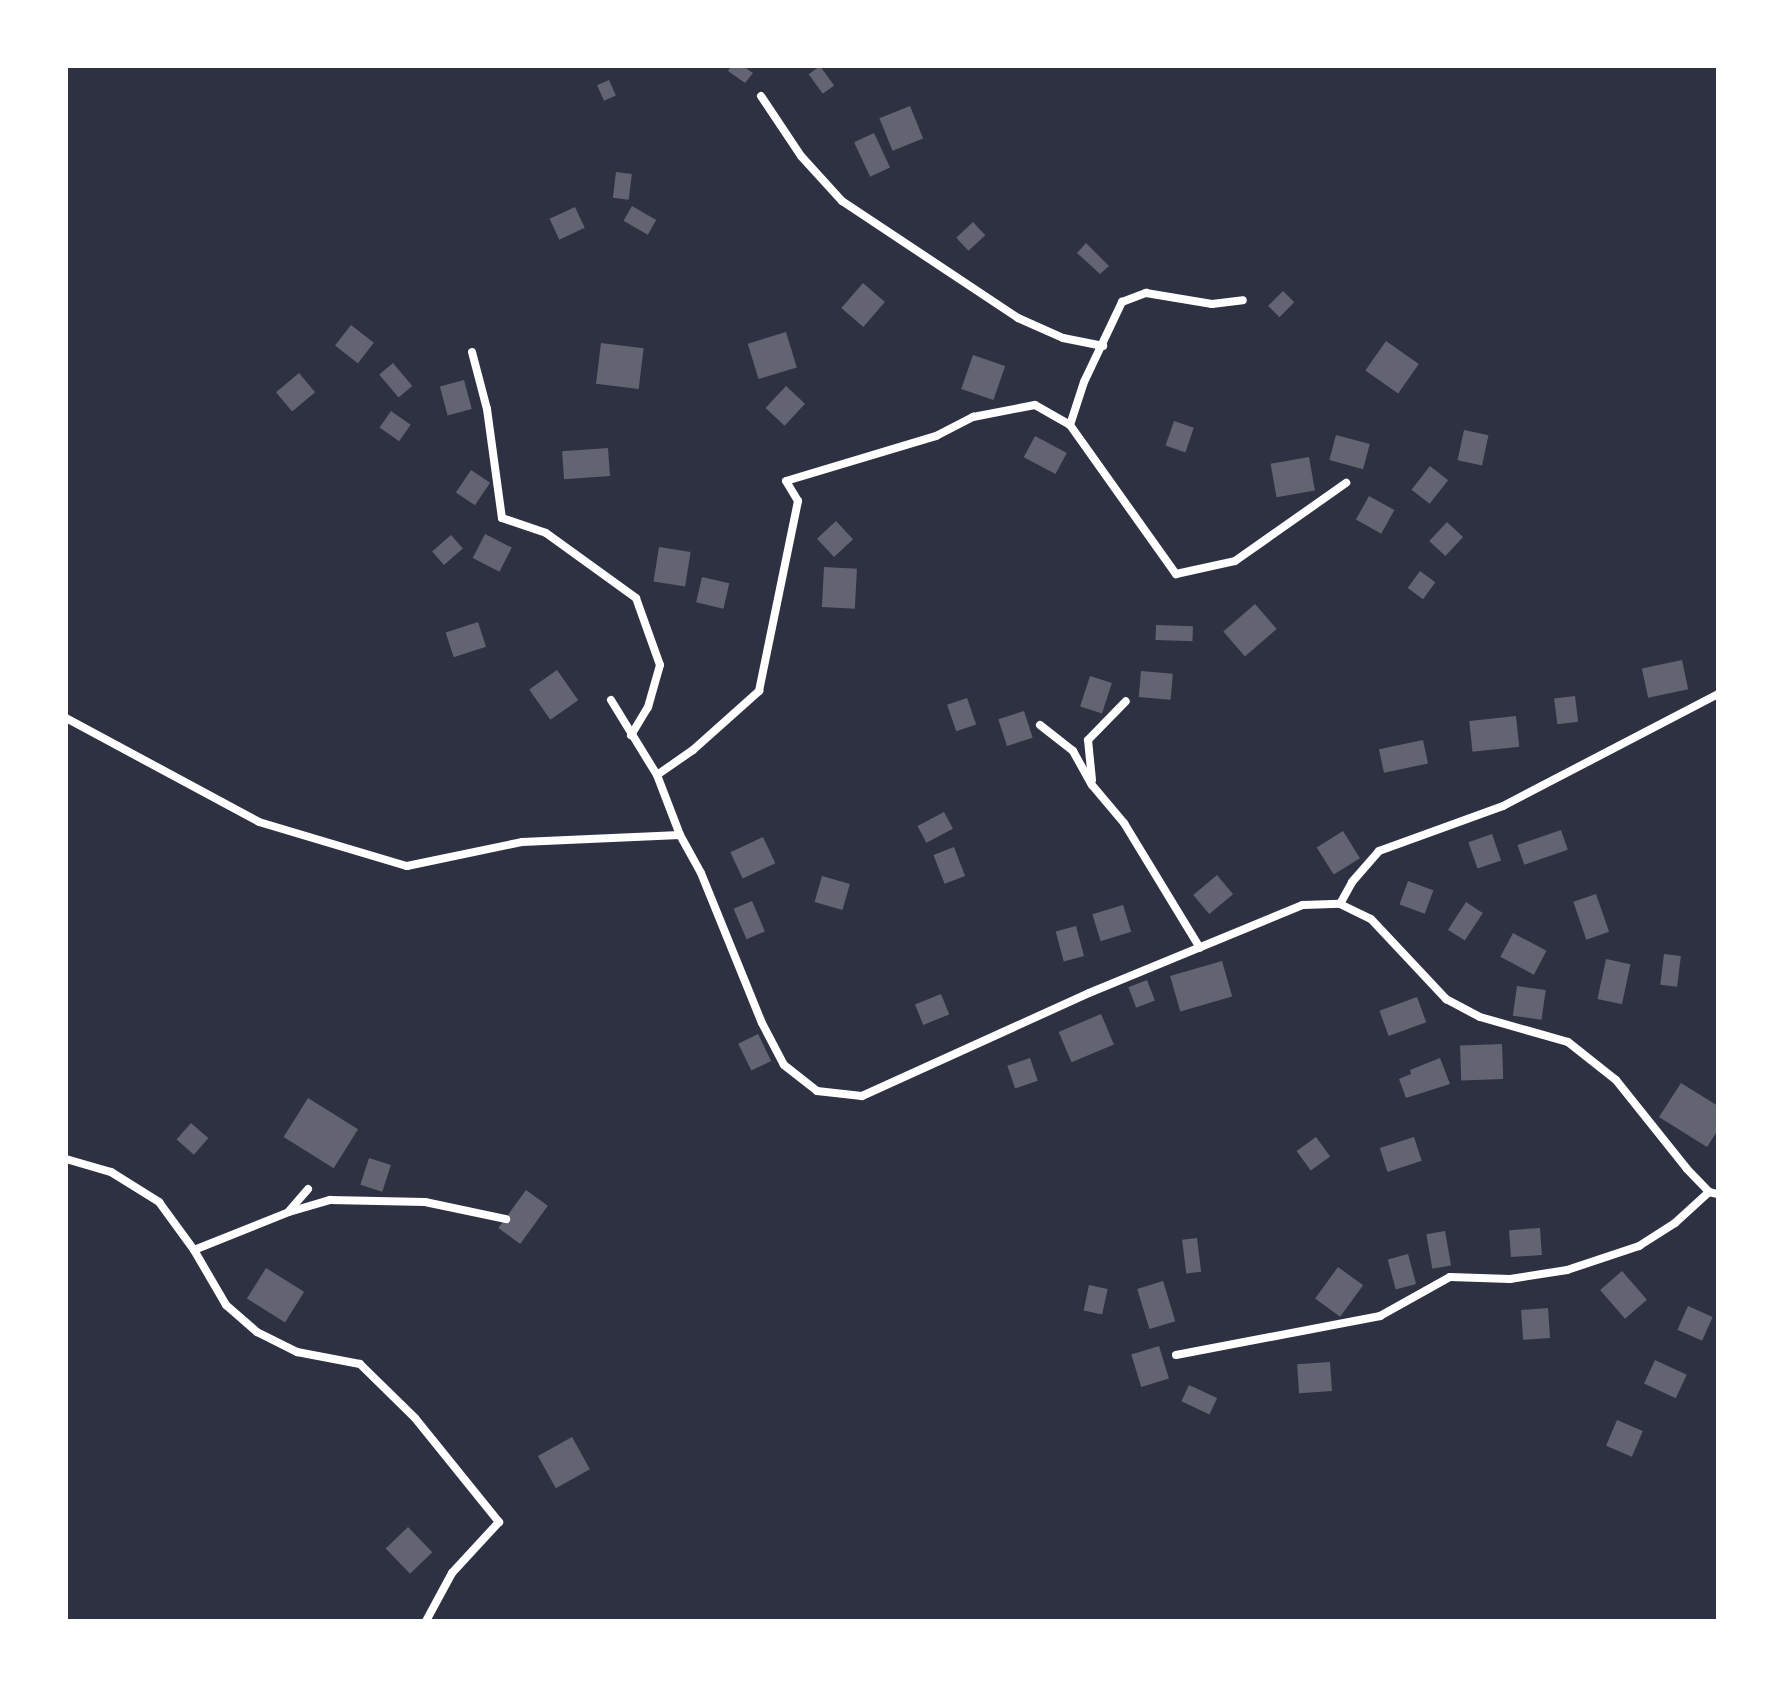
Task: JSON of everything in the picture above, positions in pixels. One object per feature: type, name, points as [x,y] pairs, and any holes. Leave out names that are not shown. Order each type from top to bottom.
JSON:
[{"type":"street","points":[[761,96],[801,156],[842,201],[1018,318],[1063,338],[1103,346]]},
{"type":"street","points":[[1070,425],[1084,382],[1122,302],[1146,293],[1212,304],[1243,300]]},
{"type":"street","points":[[472,352],[487,409],[502,518],[546,533],[636,598],[660,665],[648,707],[631,735]]},
{"type":"street","points":[[657,775],[693,750],[759,691],[798,501],[786,481],[936,436],[973,417],[1035,405],[1070,425],[1176,574],[1235,561],[1346,483]]},
{"type":"street","points":[[1340,904],[1352,882],[1379,851],[1503,806],[1718,694]]},
{"type":"street","points":[[611,700],[657,775],[762,1023],[784,1065],[817,1091],[862,1096],[1303,905],[1340,904],[1371,919],[1446,999],[1480,1017],[1568,1042],[1616,1080],[1713,1193],[1639,1246],[1567,1270],[1510,1279],[1450,1277],[1380,1316],[1176,1355]]},
{"type":"street","points":[[1092,785],[1088,740],[1126,701]]},
{"type":"street","points":[[66,718],[259,822],[407,866],[522,842],[680,835]]},
{"type":"street","points":[[1040,725],[1073,751],[1092,785],[1124,823],[1200,948]]},
{"type":"street","points":[[66,1159],[111,1172],[159,1202],[194,1250],[226,1305],[257,1332],[297,1352],[360,1364],[415,1418],[499,1522],[452,1573],[426,1621]]},
{"type":"street","points":[[289,1212],[308,1189]]},
{"type":"street","points":[[194,1250],[289,1212],[330,1200],[425,1202],[506,1219]]},
{"type":"building","points":[[731,66],[743,66],[753,73],[745,83],[728,71]]},
{"type":"building","points":[[820,66],[834,85],[823,94],[809,74]]},
{"type":"building","points":[[609,80],[616,96],[604,101],[597,85]]},
{"type":"building","points":[[910,106],[923,138],[893,151],[879,118]]},
{"type":"building","points":[[874,133],[890,167],[870,177],[854,142]]},
{"type":"building","points":[[616,172],[632,174],[629,200],[613,198]]},
{"type":"building","points":[[632,206],[656,220],[648,235],[624,221]]},
{"type":"building","points":[[575,207],[585,228],[559,240],[550,219]]},
{"type":"building","points":[[973,222],[985,235],[968,251],[956,238]]},
{"type":"building","points":[[1086,243],[1109,266],[1100,274],[1077,253]]},
{"type":"building","points":[[863,283],[885,302],[863,327],[841,308]]},
{"type":"building","points":[[1283,291],[1294,302],[1279,317],[1268,306]]},
{"type":"building","points":[[351,325],[374,343],[358,363],[335,345]]},
{"type":"building","points":[[786,332],[797,367],[759,379],[748,344]]},
{"type":"building","points":[[1386,341],[1419,364],[1398,393],[1365,370]]},
{"type":"building","points":[[601,343],[644,348],[639,389],[596,384]]},
{"type":"building","points":[[973,355],[1005,366],[993,400],[961,389]]},
{"type":"building","points":[[393,363],[412,386],[398,398],[379,375]]},
{"type":"building","points":[[299,373],[315,392],[292,411],[276,392]]},
{"type":"building","points":[[464,380],[472,409],[448,415],[440,386]]},
{"type":"building","points":[[786,386],[805,404],[785,426],[766,408]]},
{"type":"building","points":[[391,411],[411,425],[399,441],[380,427]]},
{"type":"building","points":[[1174,421],[1194,428],[1185,452],[1166,446]]},
{"type":"building","points":[[1464,430],[1488,435],[1482,466],[1458,460]]},
{"type":"building","points":[[1336,435],[1370,444],[1363,469],[1329,460]]},
{"type":"building","points":[[1035,436],[1067,453],[1056,474],[1024,457]]},
{"type":"building","points":[[608,448],[610,476],[564,479],[562,451]]},
{"type":"building","points":[[1309,457],[1315,490],[1276,497],[1271,464]]},
{"type":"building","points":[[1430,466],[1448,480],[1430,504],[1412,490]]},
{"type":"building","points":[[471,470],[490,483],[475,505],[456,492]]},
{"type":"building","points":[[1369,496],[1394,510],[1381,534],[1356,520]]},
{"type":"building","points":[[836,521],[853,539],[834,557],[817,539]]},
{"type":"building","points":[[1447,522],[1463,537],[1445,556],[1429,541]]},
{"type":"building","points":[[485,534],[512,548],[499,572],[473,558]]},
{"type":"building","points":[[451,535],[463,549],[444,565],[432,551]]},
{"type":"building","points":[[659,547],[691,552],[685,587],[654,582]]},
{"type":"building","points":[[824,567],[857,569],[855,609],[822,607]]},
{"type":"building","points":[[1420,571],[1435,582],[1423,599],[1408,588]]},
{"type":"building","points":[[702,577],[729,583],[723,609],[696,602]]},
{"type":"building","points":[[1255,604],[1277,629],[1245,656],[1223,632]]},
{"type":"building","points":[[478,622],[486,647],[454,657],[446,633]]},
{"type":"building","points":[[1156,625],[1193,626],[1192,641],[1155,640]]},
{"type":"building","points":[[1682,660],[1688,689],[1648,698],[1642,669]]},
{"type":"building","points":[[557,670],[578,700],[550,720],[529,690]]},
{"type":"building","points":[[1141,671],[1173,674],[1171,700],[1139,697]]},
{"type":"building","points":[[1090,676],[1112,683],[1102,714],[1080,706]]},
{"type":"building","points":[[1575,696],[1578,722],[1557,724],[1554,699]]},
{"type":"building","points":[[967,698],[976,724],[956,731],[947,705]]},
{"type":"building","points":[[1024,711],[1033,738],[1007,746],[998,719]]},
{"type":"building","points":[[1516,716],[1519,747],[1472,752],[1469,721]]},
{"type":"building","points":[[1423,740],[1428,763],[1384,773],[1379,749]]},
{"type":"building","points":[[944,812],[953,829],[926,843],[918,826]]},
{"type":"building","points":[[1561,830],[1568,850],[1524,865],[1518,845]]},
{"type":"building","points":[[1343,831],[1360,858],[1334,875],[1317,847]]},
{"type":"building","points":[[1492,834],[1501,860],[1477,869],[1468,842]]},
{"type":"building","points":[[763,837],[775,863],[743,878],[730,852]]},
{"type":"building","points":[[954,847],[965,876],[945,884],[933,855]]},
{"type":"building","points":[[1217,875],[1233,894],[1209,914],[1193,895]]},
{"type":"building","points":[[822,876],[850,884],[842,910],[815,902]]},
{"type":"building","points":[[1408,881],[1433,890],[1425,914],[1399,904]]},
{"type":"building","points":[[1596,894],[1609,932],[1586,940],[1573,902]]},
{"type":"building","points":[[752,901],[765,931],[746,939],[734,909]]},
{"type":"building","points":[[1466,902],[1483,913],[1465,941],[1448,930]]},
{"type":"building","points":[[1123,905],[1131,932],[1101,941],[1092,914]]},
{"type":"building","points":[[1076,926],[1084,956],[1064,961],[1056,931]]},
{"type":"building","points":[[1513,933],[1547,951],[1534,975],[1500,957]]},
{"type":"building","points":[[1664,954],[1681,956],[1677,987],[1660,985]]},
{"type":"building","points":[[1606,959],[1630,964],[1622,1004],[1597,999]]},
{"type":"building","points":[[1222,961],[1232,997],[1180,1011],[1170,976]]},
{"type":"building","points":[[1147,980],[1155,1001],[1136,1008],[1128,987]]},
{"type":"building","points":[[1517,986],[1546,990],[1542,1020],[1513,1016]]},
{"type":"building","points":[[941,994],[949,1014],[923,1025],[915,1004]]},
{"type":"building","points":[[1417,997],[1426,1022],[1389,1036],[1379,1011]]},
{"type":"building","points":[[1101,1014],[1114,1044],[1072,1062],[1059,1032]]},
{"type":"building","points":[[758,1034],[771,1061],[751,1071],[738,1044]]},
{"type":"building","points":[[1502,1044],[1503,1079],[1461,1080],[1460,1045]]},
{"type":"building","points":[[1030,1058],[1038,1081],[1015,1089],[1007,1066]]},
{"type":"building","points":[[1440,1058],[1450,1084],[1406,1098],[1399,1079],[1411,1074],[1410,1070]]},
{"type":"building","points":[[1681,1083],[1718,1106],[1718,1130],[1707,1147],[1659,1117]]},
{"type":"building","points":[[308,1098],[358,1129],[334,1168],[284,1137]]},
{"type":"building","points":[[191,1123],[208,1138],[194,1155],[177,1140]]},
{"type":"building","points":[[1316,1137],[1330,1156],[1311,1171],[1297,1151]]},
{"type":"building","points":[[1414,1137],[1422,1161],[1387,1172],[1380,1148]]},
{"type":"building","points":[[369,1158],[391,1165],[382,1192],[360,1185]]},
{"type":"building","points":[[526,1190],[548,1206],[520,1244],[498,1228]]},
{"type":"building","points":[[1540,1228],[1542,1255],[1511,1257],[1509,1230]]},
{"type":"building","points":[[1445,1231],[1451,1265],[1432,1269],[1426,1234]]},
{"type":"building","points":[[1197,1238],[1201,1272],[1186,1274],[1182,1240]]},
{"type":"building","points":[[1408,1254],[1416,1284],[1396,1289],[1388,1259]]},
{"type":"building","points":[[1338,1267],[1363,1285],[1340,1317],[1315,1299]]},
{"type":"building","points":[[266,1268],[304,1292],[285,1322],[247,1299]]},
{"type":"building","points":[[1622,1271],[1647,1300],[1625,1319],[1600,1290]]},
{"type":"building","points":[[1163,1281],[1175,1321],[1149,1329],[1137,1289]]},
{"type":"building","points":[[1089,1285],[1108,1289],[1102,1314],[1084,1310]]},
{"type":"building","points":[[1688,1306],[1713,1317],[1702,1341],[1677,1330]]},
{"type":"building","points":[[1548,1308],[1550,1338],[1523,1340],[1521,1310]]},
{"type":"building","points":[[1159,1346],[1169,1379],[1141,1387],[1131,1354]]},
{"type":"building","points":[[1655,1360],[1687,1375],[1676,1398],[1644,1384]]},
{"type":"building","points":[[1330,1362],[1332,1391],[1299,1393],[1297,1364]]},
{"type":"building","points":[[1189,1385],[1217,1398],[1209,1414],[1181,1401]]},
{"type":"building","points":[[1617,1420],[1643,1431],[1632,1457],[1606,1446]]},
{"type":"building","points":[[572,1437],[590,1469],[556,1488],[538,1456]]},
{"type":"building","points":[[408,1527],[432,1552],[410,1574],[386,1549]]}]
